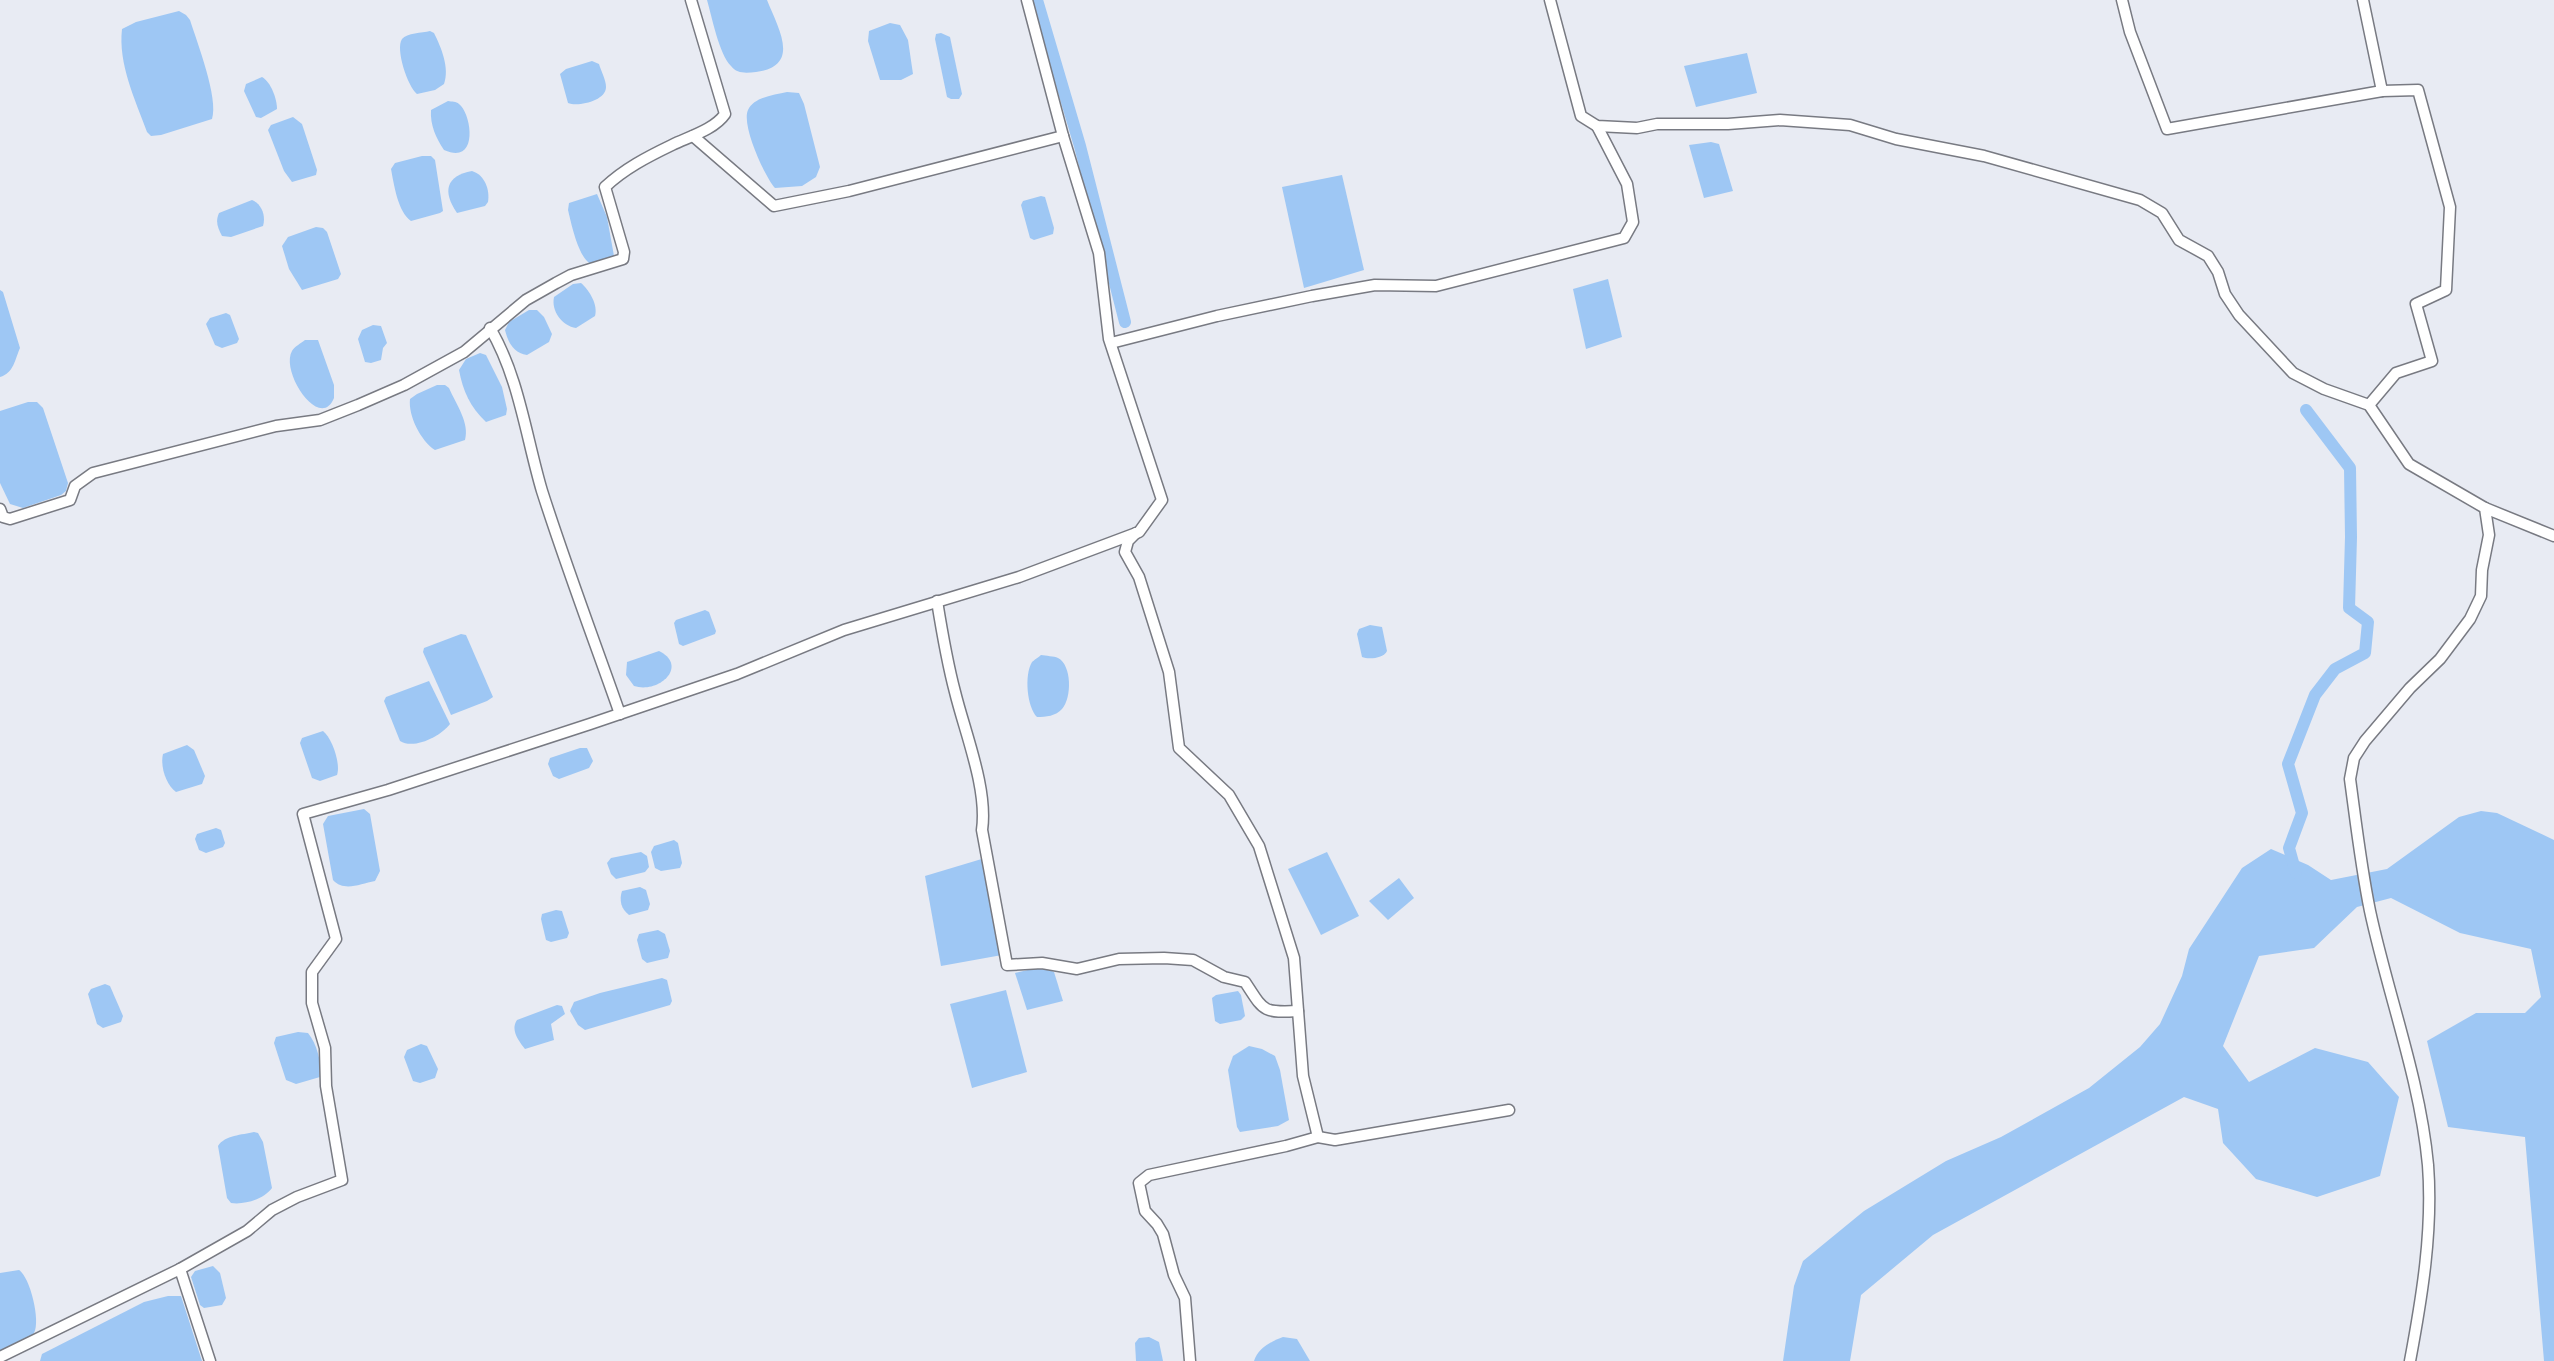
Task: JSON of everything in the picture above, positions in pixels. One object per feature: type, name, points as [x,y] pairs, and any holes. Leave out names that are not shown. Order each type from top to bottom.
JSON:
[{"type":"street","points":[[0,509],[3,517],[10,519],[70,500],[75,486],[93,473],[276,426],[320,420],[404,385],[440,366],[464,352],[526,300],[571,275],[623,259],[624,252],[605,187],[622,171],[693,136],[725,114],[691,0]]},
{"type":"street","points":[[1027,0],[1063,136],[1099,253],[1111,343],[1162,500],[1128,541],[1125,552],[1139,577],[1169,672],[1179,748],[1229,795],[1259,846],[1294,958],[1303,1076],[1318,1137]]},
{"type":"street","points":[[1550,0],[1581,116],[1597,126],[1637,128],[1657,124],[1728,124],[1780,120],[1850,125],[1896,139],[1984,156],[2140,200],[2162,213],[2179,240],[2208,256],[2218,272],[2225,294],[2239,315],[2292,373],[2324,390],[2369,405],[2409,464],[2485,508],[2554,536]]},
{"type":"street","points":[[2122,0],[2130,32],[2167,129],[2382,90],[2418,90],[2450,207],[2446,290],[2416,304],[2432,361],[2396,373],[2369,405]]},
{"type":"street","points":[[2363,0],[2382,90]]},
{"type":"street","points":[[1111,343],[1217,316],[1375,285],[1436,286],[1624,238],[1633,222],[1627,184],[1597,126]]},
{"type":"street","points":[[693,136],[774,206],[849,191],[1063,136]]},
{"type":"street","points":[[490,328],[500,344],[513,381],[543,493],[620,714]]},
{"type":"street","points":[[2410,1361],[2421,1302],[2428,1167],[2421,1116],[2370,911],[2350,779],[2354,758],[2365,741],[2410,688],[2440,659],[2470,619],[2481,596],[2482,570],[2489,536],[2485,508]]},
{"type":"street","points":[[0,1357],[180,1269],[247,1231],[272,1210],[297,1197],[342,1180],[326,1086],[325,1048],[312,1003],[312,972],[336,939],[303,814],[388,790],[620,714],[737,674],[844,630],[1019,577],[1139,531]]},
{"type":"street","points":[[937,601],[955,694],[978,780],[984,820],[982,830],[1007,965],[1042,963],[1077,970],[1138,957],[1192,960],[1224,976],[1245,982],[1262,1009],[1275,1012],[1298,1011]]},
{"type":"street","points":[[1190,1361],[1185,1298],[1174,1275],[1163,1234],[1144,1211],[1139,1183],[1149,1175],[1261,1152],[1318,1137],[1335,1140],[1509,1110]]},
{"type":"street","points":[[180,1269],[210,1361]]},
{"type":"water","points":[[707,0],[767,0],[783,44],[783,54],[779,62],[756,72],[733,69],[719,44]]},
{"type":"water","points":[[179,11],[190,20],[202,56],[210,85],[212,119],[151,136],[147,132],[128,81],[121,42],[122,29],[136,22]]},
{"type":"water","points":[[890,23],[900,25],[908,40],[913,74],[901,80],[880,80],[868,41],[869,31]]},
{"type":"water","points":[[430,31],[434,33],[442,51],[446,78],[444,84],[435,90],[417,94],[404,68],[400,44],[407,36]]},
{"type":"water","points":[[936,34],[950,37],[962,94],[959,99],[947,97],[935,39]]},
{"type":"water","points":[[1747,53],[1757,93],[1696,107],[1684,66]]},
{"type":"water","points":[[592,61],[599,64],[606,84],[605,92],[591,102],[568,103],[560,74],[566,69]]},
{"type":"water","points":[[262,77],[273,91],[277,109],[261,118],[256,117],[244,91],[246,84]]},
{"type":"water","points":[[787,92],[799,93],[804,104],[820,167],[816,177],[802,186],[775,188],[755,150],[747,117],[748,110],[755,102]]},
{"type":"water","points":[[448,101],[458,103],[464,110],[469,127],[468,145],[463,151],[455,153],[444,150],[431,121],[431,110]]},
{"type":"water","points":[[293,117],[302,124],[317,170],[316,175],[292,182],[284,171],[268,130],[271,125]]},
{"type":"water","points":[[1711,142],[1719,144],[1733,191],[1704,198],[1689,145]]},
{"type":"water","points":[[431,156],[435,160],[443,211],[411,221],[400,205],[391,169],[395,163]]},
{"type":"water","points":[[472,171],[486,184],[488,202],[485,206],[457,213],[449,198],[449,186],[463,173]]},
{"type":"water","points":[[1342,175],[1364,270],[1304,288],[1282,187]]},
{"type":"water","points":[[597,194],[607,217],[614,256],[611,261],[594,265],[589,263],[580,250],[568,210],[569,203]]},
{"type":"water","points":[[1045,197],[1054,228],[1053,234],[1034,240],[1030,238],[1021,205],[1023,201]]},
{"type":"water","points":[[252,200],[262,211],[263,226],[231,237],[222,236],[217,222],[219,213]]},
{"type":"water","points":[[316,227],[327,232],[341,274],[338,279],[302,290],[289,269],[282,246],[288,237]]},
{"type":"water","points":[[1608,279],[1622,337],[1586,349],[1573,289]]},
{"type":"water","points":[[581,283],[592,298],[596,312],[595,316],[576,328],[559,317],[554,307],[554,297],[573,284]]},
{"type":"water","points":[[0,290],[3,292],[20,348],[11,369],[0,377]]},
{"type":"water","points":[[529,310],[537,310],[544,317],[552,334],[549,342],[527,355],[512,346],[505,330],[509,322]]},
{"type":"water","points":[[226,313],[230,315],[239,339],[237,343],[222,348],[215,345],[206,324],[210,318]]},
{"type":"water","points":[[373,325],[381,326],[387,343],[383,348],[381,360],[371,363],[365,362],[358,339],[362,330]]},
{"type":"water","points":[[305,340],[318,340],[334,385],[334,398],[328,407],[320,408],[311,404],[296,384],[290,360],[292,351]]},
{"type":"water","points":[[480,353],[486,355],[502,387],[507,409],[506,415],[486,422],[468,398],[459,370],[466,359]]},
{"type":"water","points":[[437,385],[449,388],[462,414],[466,434],[465,440],[435,450],[416,428],[410,399]]},
{"type":"water","points":[[28,402],[37,402],[43,408],[68,483],[66,491],[61,495],[23,508],[10,504],[0,483],[0,411]]},
{"type":"water","points":[[705,610],[709,612],[715,634],[683,646],[679,644],[674,623],[676,620]]},
{"type":"water","points":[[1370,625],[1382,627],[1387,651],[1380,657],[1362,657],[1357,634],[1359,629]]},
{"type":"water","points":[[461,634],[466,635],[493,697],[451,715],[423,652],[424,648]]},
{"type":"water","points":[[659,651],[668,657],[671,664],[667,677],[653,686],[634,686],[626,675],[627,662]]},
{"type":"water","points":[[1041,655],[1056,657],[1063,662],[1068,674],[1069,690],[1060,711],[1051,716],[1037,717],[1029,699],[1027,682],[1032,662]]},
{"type":"water","points":[[429,681],[450,724],[440,733],[420,743],[400,741],[384,701],[386,697]]},
{"type":"water","points":[[323,731],[335,751],[338,770],[337,775],[320,781],[312,778],[300,743],[302,738]]},
{"type":"water","points":[[187,745],[194,750],[205,776],[202,784],[176,792],[165,775],[163,754]]},
{"type":"water","points":[[587,748],[593,761],[589,768],[559,779],[553,776],[548,764],[550,758]]},
{"type":"water","points":[[364,809],[370,814],[380,871],[375,881],[342,886],[333,880],[323,824],[328,816]]},
{"type":"water","points":[[2481,811],[2497,813],[2554,840],[2554,1361],[2544,1361],[2525,1137],[2448,1127],[2427,1041],[2476,1013],[2525,1013],[2541,997],[2531,949],[2460,933],[2391,898],[2357,907],[2314,948],[2259,956],[2223,1046],[2249,1082],[2315,1048],[2368,1062],[2399,1097],[2380,1176],[2317,1197],[2256,1179],[2223,1143],[2218,1109],[2184,1097],[1933,1235],[1861,1295],[1850,1361],[1783,1361],[1794,1286],[1803,1261],[1864,1211],[1946,1161],[2001,1137],[2089,1088],[2140,1047],[2160,1024],[2182,976],[2189,949],[2242,868],[2271,849],[2308,865],[2331,880],[2387,869],[2459,817]]},
{"type":"water","points":[[216,828],[221,830],[225,843],[223,847],[206,853],[199,850],[195,839],[197,834]]},
{"type":"water","points":[[674,840],[678,843],[682,863],[680,868],[661,871],[655,868],[651,852],[654,846]]},
{"type":"water","points":[[641,852],[647,856],[649,867],[645,872],[616,879],[611,874],[607,863],[611,858]]},
{"type":"water","points":[[1327,852],[1359,916],[1321,935],[1288,869]]},
{"type":"water","points":[[985,858],[1002,955],[941,966],[925,876]]},
{"type":"water","points":[[1399,878],[1414,898],[1388,920],[1369,901]]},
{"type":"water","points":[[640,887],[646,890],[650,904],[648,910],[629,915],[621,904],[622,891]]},
{"type":"water","points":[[562,911],[569,933],[567,938],[551,942],[546,940],[541,919],[542,914]]},
{"type":"water","points":[[658,930],[665,934],[670,951],[668,958],[647,963],[642,959],[637,940],[639,934]]},
{"type":"water","points":[[1032,969],[1054,972],[1063,1001],[1027,1010],[1015,973]]},
{"type":"water","points":[[662,978],[667,980],[672,1001],[670,1005],[585,1030],[578,1025],[570,1011],[574,1002]]},
{"type":"water","points":[[105,984],[110,986],[123,1016],[121,1022],[103,1028],[97,1024],[88,994],[91,989]]},
{"type":"water","points":[[1006,990],[1027,1072],[972,1088],[950,1004]]},
{"type":"water","points":[[1238,991],[1245,1016],[1241,1020],[1220,1024],[1215,1021],[1212,998]]},
{"type":"water","points":[[557,1005],[562,1006],[565,1014],[551,1024],[554,1040],[525,1049],[514,1028],[517,1020]]},
{"type":"water","points":[[298,1032],[308,1033],[314,1043],[320,1077],[296,1084],[286,1080],[274,1043],[276,1037]]},
{"type":"water","points":[[421,1044],[427,1046],[438,1069],[435,1078],[420,1083],[413,1081],[404,1057],[407,1050]]},
{"type":"water","points":[[1249,1046],[1275,1056],[1289,1120],[1278,1126],[1240,1132],[1228,1070],[1233,1056]]},
{"type":"water","points":[[258,1133],[263,1142],[272,1188],[254,1200],[231,1203],[227,1198],[218,1146],[229,1138]]},
{"type":"water","points":[[213,1266],[220,1273],[226,1298],[222,1305],[204,1308],[200,1305],[191,1277],[195,1271]]},
{"type":"water","points":[[19,1270],[30,1290],[36,1327],[28,1339],[0,1351],[0,1273]]},
{"type":"water","points":[[181,1296],[202,1361],[40,1361],[42,1354],[144,1302]]},
{"type":"water","points":[[1149,1337],[1159,1342],[1163,1361],[1136,1361],[1135,1343],[1139,1338]]},
{"type":"water","points":[[1283,1337],[1297,1339],[1310,1361],[1254,1361],[1262,1349]]},
{"type":"waterway","points":[[1037,0],[1080,146],[1125,322]]},
{"type":"waterway","points":[[2296,873],[2289,848],[2302,813],[2288,764],[2315,695],[2335,669],[2365,653],[2368,622],[2349,608],[2350,468],[2306,410]]}]
